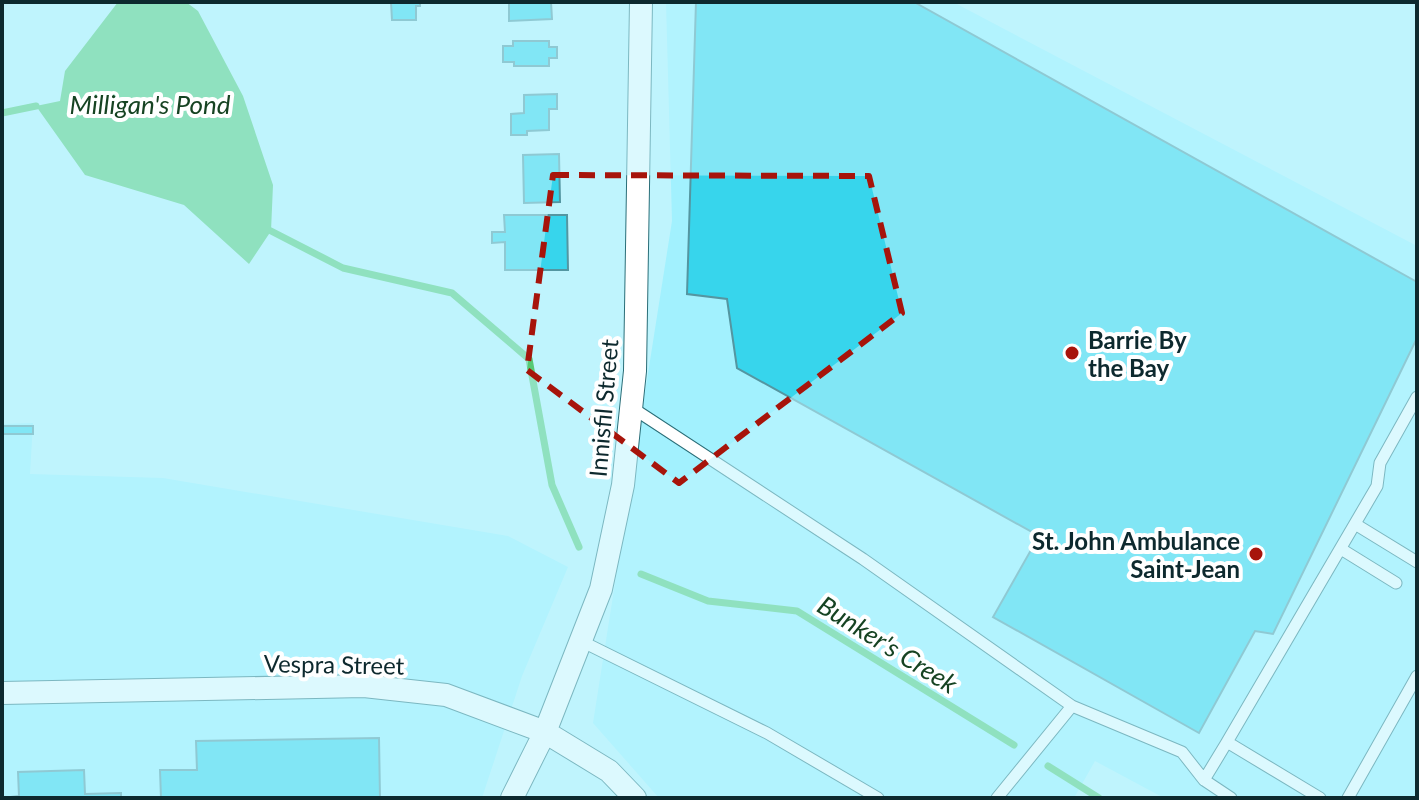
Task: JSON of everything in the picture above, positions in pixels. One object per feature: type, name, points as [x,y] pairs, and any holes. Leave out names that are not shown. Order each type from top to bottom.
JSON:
[{"type":"street","name":"Innisfil Street","points":[[512,798],[545,732],[601,589],[620,500],[635,371],[641,2]]},
{"type":"street","name":"Vespra Street","points":[[2,693],[364,686],[446,695],[545,732],[609,771],[635,798]]},
{"type":"lane","points":[[1204,780],[1377,486],[1380,463],[1417,397]]},
{"type":"lane","points":[[631,407],[863,559],[1072,706],[1182,752],[1204,780],[1231,798]]},
{"type":"lane","points":[[1355,524],[1417,562]]},
{"type":"lane","points":[[1341,549],[1396,583]]},
{"type":"lane","points":[[581,641],[767,733],[878,798]]},
{"type":"lane","points":[[1348,798],[1417,676]]},
{"type":"lane","points":[[997,798],[1072,706]]},
{"type":"lane","points":[[1227,742],[1320,798]]},
{"type":"highlighted area","points":[[553,175],[869,176],[902,313],[679,483],[527,370]]},
{"type":"shaded area","points":[[666,2],[953,2],[1417,246],[1417,798],[1164,798],[1095,761],[1074,798],[659,798],[593,723],[672,221]]},
{"type":"shaded area","points":[[33,423],[30,474],[163,478],[508,536],[568,567],[522,676],[482,798],[2,798],[2,424]]},
{"type":"water","name":"Milligan's Pond","points":[[118,2],[186,2],[198,11],[243,96],[273,185],[271,231],[249,264],[184,205],[85,175],[36,106],[60,101],[65,71]]},
{"type":"building","points":[[391,2],[420,2],[420,6],[416,6],[416,20],[392,20]]},
{"type":"building","points":[[509,2],[551,2],[552,19],[509,21]]},
{"type":"building","name":"Barrie By the Bay","points":[[696,2],[914,2],[1417,282],[1417,338],[1273,634],[1255,631],[1199,733],[993,617],[1039,536],[737,368],[727,299],[687,294]]},
{"type":"building","points":[[513,41],[549,41],[549,47],[557,47],[557,58],[549,58],[549,66],[514,66],[514,62],[503,62],[503,46],[513,46]]},
{"type":"building","points":[[557,94],[557,109],[549,109],[549,130],[511,135],[511,114],[524,113],[524,95]]},
{"type":"building","points":[[559,154],[560,202],[524,203],[523,155]]},
{"type":"building","points":[[504,215],[567,215],[568,270],[505,270],[505,242],[492,243],[492,232],[505,232]]},
{"type":"building","points":[[2,426],[33,426],[33,434],[2,434]]},
{"type":"building","points":[[379,738],[380,798],[161,798],[160,770],[197,770],[196,741]]},
{"type":"building","points":[[84,770],[85,794],[121,793],[121,798],[2,798],[19,796],[18,772]]},
{"type":"waterway","points":[[2,113],[36,106]]},
{"type":"waterway","name":"Bunker's Creek","points":[[271,231],[343,268],[452,293],[529,359],[552,485],[579,547]]},
{"type":"waterway","name":"Bunker's Creek","points":[[641,574],[708,601],[797,611],[1014,745]]},
{"type":"waterway","name":"Bunker's Creek","points":[[1048,766],[1099,798]]},
{"type":"place","name":"Barrie By the Bay","points":[[1072,353]]},
{"type":"place","name":"St. John Ambulance Saint-Jean","points":[[1256,554]]}]
